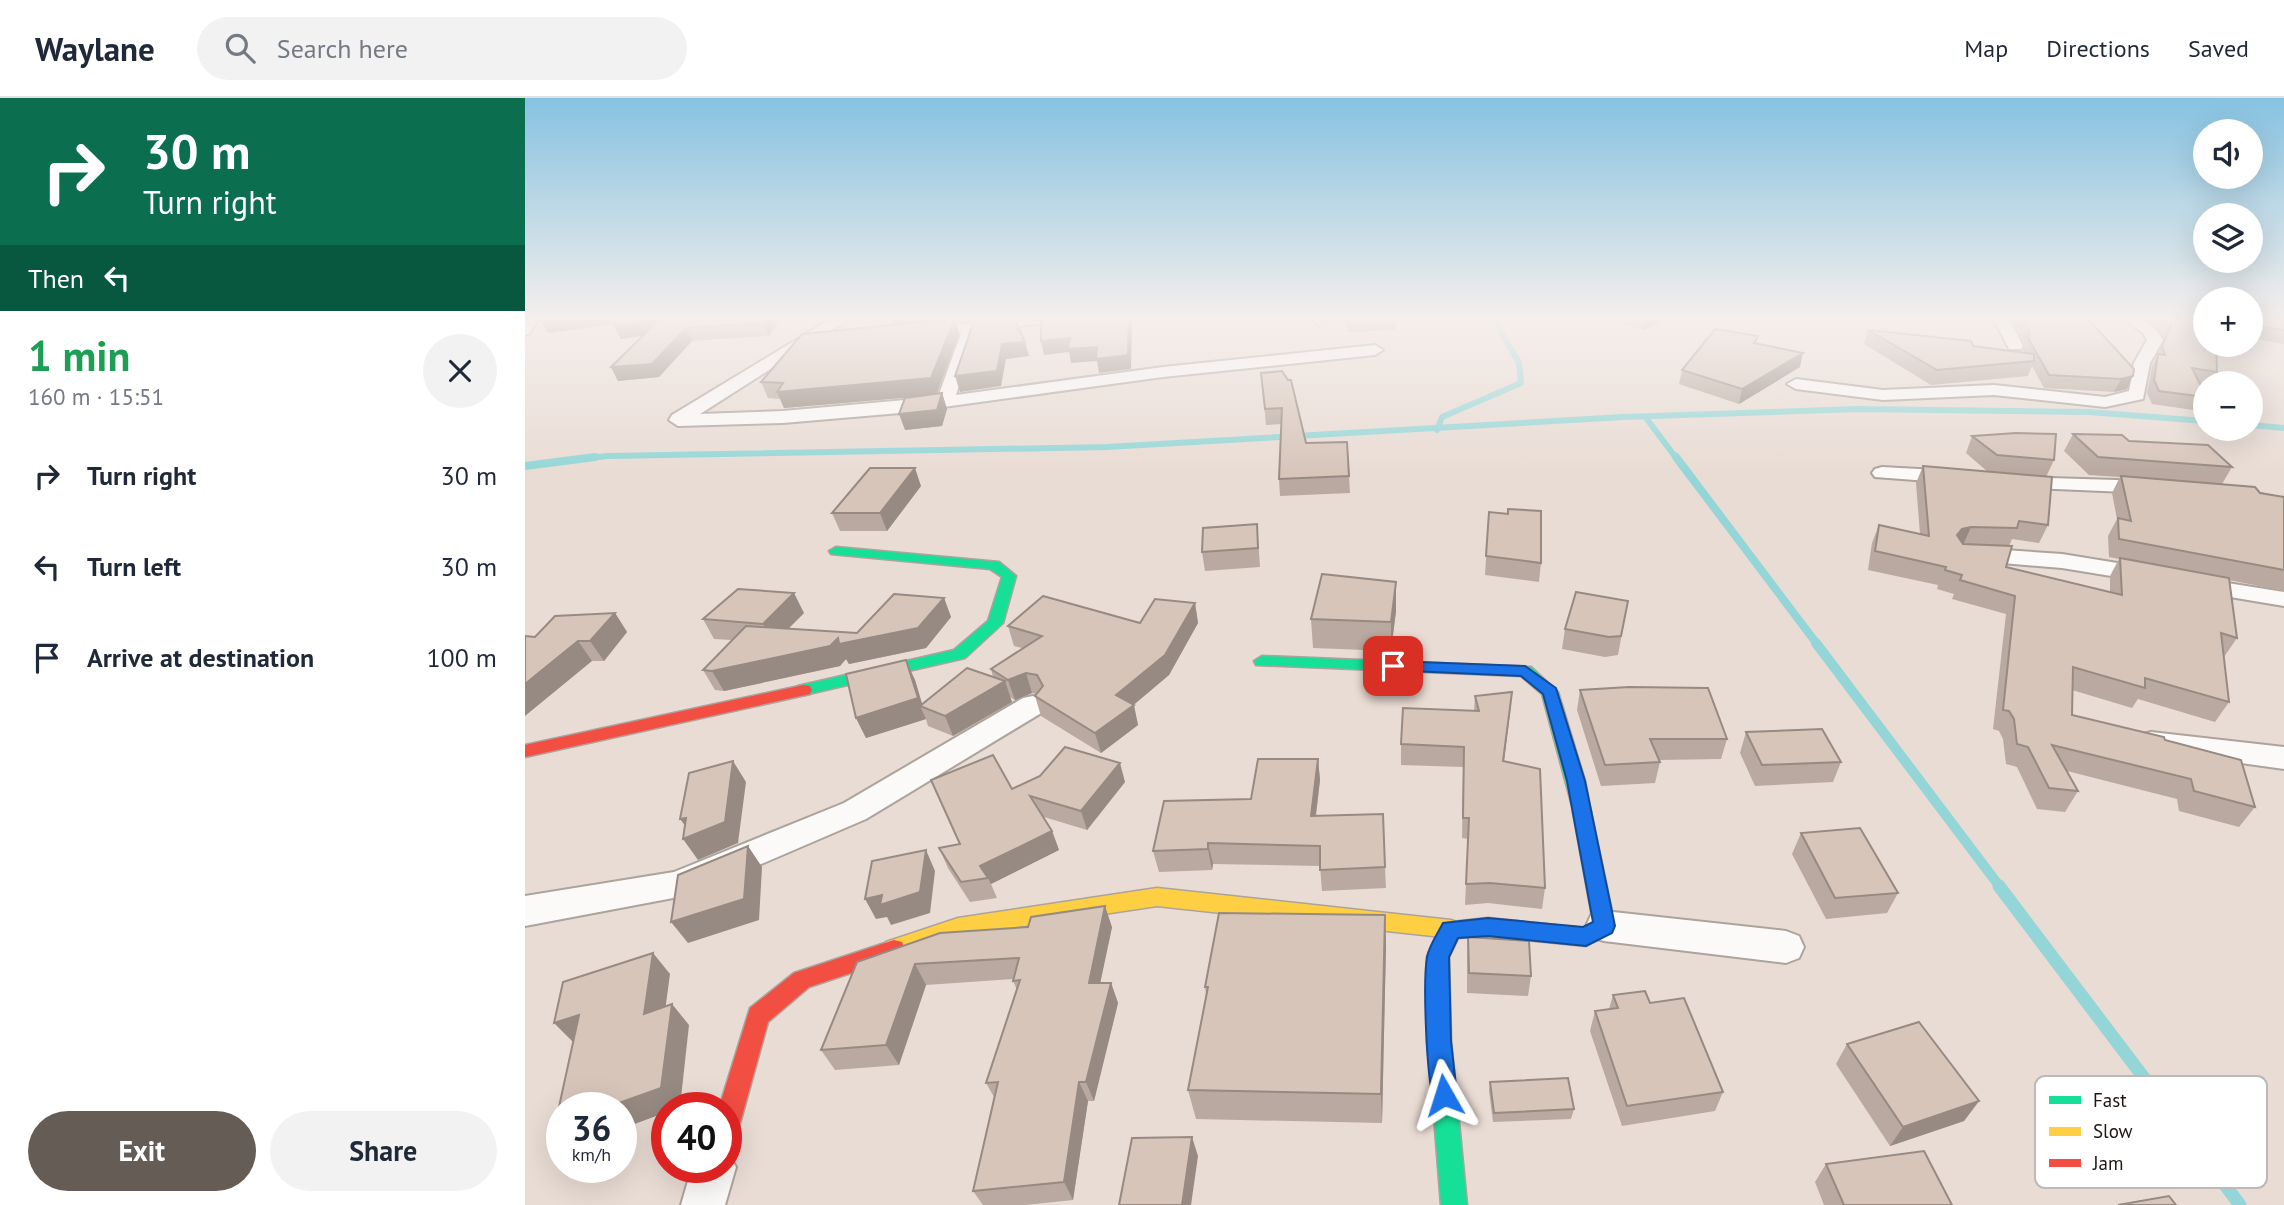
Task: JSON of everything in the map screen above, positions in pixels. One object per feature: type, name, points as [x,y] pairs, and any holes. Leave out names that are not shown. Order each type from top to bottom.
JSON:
[{"type":"street","points":[[761,369],[678,420],[783,417],[945,402],[1195,369]]},
{"type":"street","points":[[945,402],[957,369]]},
{"type":"street","points":[[1796,384],[1883,396],[1994,390],[2105,402],[2137,396],[2141,385],[2141,369]]},
{"type":"street","points":[[1882,473],[1977,480]]},
{"type":"street","points":[[2004,482],[2046,486],[2125,484],[2164,488]]},
{"type":"street","points":[[525,751],[902,669],[959,654],[995,623],[1009,576],[994,565],[835,551]]},
{"type":"street","points":[[1963,555],[2032,556],[2084,562],[2284,599]]},
{"type":"street","points":[[1262,661],[1525,671],[1550,692],[1576,781],[1604,926]]},
{"type":"street","points":[[525,911],[677,885],[855,811],[1033,705]]},
{"type":"street","points":[[2117,738],[2284,758]]},
{"type":"street","points":[[736,1092],[758,1016],[802,981],[958,927],[1157,897],[1451,929],[1488,927],[1586,937],[1604,926],[1786,947]]},
{"type":"street","points":[[1451,929],[1438,957],[1439,1029],[1454,1205]]},
{"type":"street","points":[[703,1205],[709,1183]]},
{"type":"building","points":[[772,369],[935,369],[931,378],[777,392],[783,383],[761,382]]},
{"type":"building","points":[[958,369],[997,369],[997,371],[955,376]]},
{"type":"building","points":[[1683,369],[1776,369],[1742,389]]},
{"type":"building","points":[[2045,369],[2134,369],[2133,376],[2121,379],[2049,375]]},
{"type":"building","points":[[2156,369],[2192,369],[2193,395],[2159,391],[2154,380]]},
{"type":"building","points":[[2196,369],[2217,369],[2217,371]]},
{"type":"building","points":[[1282,371],[1288,380],[1291,380],[1306,443],[1347,442],[1349,476],[1279,479],[1282,408],[1265,409],[1261,373]]},
{"type":"building","points":[[942,393],[937,410],[899,414],[905,398]]},
{"type":"building","points":[[2056,434],[2054,460],[1997,455],[1972,436]]},
{"type":"building","points":[[2073,434],[2122,435],[2129,441],[2208,445],[2232,467],[2098,457]]},
{"type":"building","points":[[1923,466],[2052,477],[2048,525],[2019,521],[2017,528],[1971,527],[1962,529],[1957,535],[1963,544],[2012,546],[2006,567],[2122,595],[2120,558],[2229,578],[2237,638],[2221,633],[2229,702],[2145,678],[2145,688],[2073,667],[2072,715],[2164,737],[2165,740],[2241,760],[2255,807],[2194,791],[2191,779],[2052,745],[2078,791],[2049,788],[2028,747],[2017,744],[2014,719],[2009,711],[2003,710],[2015,596],[1960,580],[1962,575],[1945,570],[1946,567],[1875,551],[1879,525],[1929,536]]},
{"type":"building","points":[[870,468],[915,468],[880,513],[832,513]]},
{"type":"building","points":[[2121,476],[2255,487],[2260,493],[2284,497],[2284,570],[2119,539],[2118,518],[2131,521]]},
{"type":"building","points":[[1508,509],[1541,511],[1541,563],[1486,556],[1489,512],[1508,514]]},
{"type":"building","points":[[1257,524],[1258,548],[1202,552],[1203,528]]},
{"type":"building","points":[[1322,574],[1396,582],[1391,622],[1311,619]]},
{"type":"building","points":[[738,589],[794,593],[763,624],[703,619]]},
{"type":"building","points":[[1576,592],[1628,601],[1621,636],[1609,637],[1565,629]]},
{"type":"building","points":[[894,594],[944,598],[918,628],[839,644],[838,638],[830,646],[712,671],[703,670],[746,626],[857,633]]},
{"type":"building","points":[[1043,596],[1140,623],[1155,599],[1195,603],[1165,655],[1116,695],[1134,705],[1095,733],[1035,696],[1043,686],[1037,675],[1026,673],[1008,680],[991,669],[1042,636],[1008,626]]},
{"type":"building","points":[[615,613],[590,641],[578,641],[525,684],[525,636],[535,637],[555,616]]},
{"type":"building","points":[[906,660],[918,698],[856,718],[846,674]]},
{"type":"building","points":[[967,668],[1005,681],[945,716],[920,706]]},
{"type":"building","points":[[1629,687],[1708,688],[1727,739],[1650,739],[1660,762],[1605,765],[1580,690]]},
{"type":"building","points":[[1512,692],[1503,761],[1540,769],[1545,888],[1490,883],[1466,884],[1469,818],[1463,818],[1464,747],[1401,744],[1403,708],[1479,711],[1475,696]]},
{"type":"building","points":[[1822,729],[1841,762],[1762,765],[1746,732]]},
{"type":"building","points":[[1065,747],[1120,763],[1081,811],[1030,796],[1052,831],[980,866],[988,878],[961,882],[939,848],[960,844],[931,780],[993,755],[1012,789],[1040,776]]},
{"type":"building","points":[[1258,759],[1318,759],[1311,816],[1383,814],[1385,867],[1320,870],[1320,846],[1208,843],[1208,849],[1153,851],[1164,801],[1251,799]]},
{"type":"building","points":[[733,761],[725,822],[683,839],[686,818],[680,819],[689,773]]},
{"type":"building","points":[[1860,828],[1898,893],[1835,898],[1801,833]]},
{"type":"building","points":[[748,846],[744,899],[671,922],[678,875]]},
{"type":"building","points":[[926,850],[920,892],[880,905],[882,895],[865,899],[872,861]]},
{"type":"building","points":[[1105,906],[1089,983],[1111,983],[1086,1082],[1079,1082],[1064,1182],[973,1191],[998,1082],[986,1083],[1020,980],[1013,981],[1019,958],[915,964],[886,1045],[821,1050],[857,962],[940,933],[1028,927],[1031,917]]},
{"type":"building","points":[[1219,913],[1385,915],[1381,1094],[1188,1090]]},
{"type":"building","points":[[1468,937],[1529,941],[1531,976],[1469,973]]},
{"type":"building","points":[[653,953],[644,1014],[672,1004],[661,1088],[637,1097],[637,1092],[562,1092],[579,1015],[554,1023],[563,982]]},
{"type":"building","points":[[1645,991],[1650,1003],[1684,998],[1723,1092],[1627,1106],[1595,1011],[1618,1008],[1613,995]]},
{"type":"building","points":[[1919,1022],[1979,1101],[1903,1127],[1847,1044]]},
{"type":"building","points":[[1568,1078],[1574,1109],[1494,1113],[1490,1082]]},
{"type":"building","points":[[1192,1137],[1182,1205],[1119,1205],[1132,1138]]},
{"type":"building","points":[[1924,1151],[1952,1205],[1844,1205],[1826,1164]]},
{"type":"building","points":[[2169,1196],[2176,1205],[2118,1205]]},
{"type":"waterway","points":[[1438,428],[1442,417],[1521,383],[1520,369]]},
{"type":"waterway","points":[[1438,428],[1623,417],[1857,409],[2089,412],[2193,420]]},
{"type":"waterway","points":[[1646,418],[1677,459]]},
{"type":"waterway","points":[[2263,426],[2284,428]]},
{"type":"waterway","points":[[581,459],[607,456],[1107,447],[1438,428]]},
{"type":"waterway","points":[[525,466],[595,457]]},
{"type":"waterway","points":[[1676,457],[1817,644]]},
{"type":"waterway","points":[[1816,643],[2000,887]]},
{"type":"waterway","points":[[1999,886],[2143,1076]]},
{"type":"waterway","points":[[2227,1188],[2240,1205]]},
{"type":"traffic: fast","points":[[804,690],[959,654],[995,623],[1009,576],[994,565],[836,551]]},
{"type":"traffic: fast","points":[[1262,661],[1525,671],[1550,692],[1576,781],[1582,812]]},
{"type":"traffic: fast","points":[[1444,1091],[1454,1205]]},
{"type":"traffic: slow","points":[[894,949],[958,927],[1157,897],[1451,929]]},
{"type":"traffic: jam","points":[[525,751],[804,690]]},
{"type":"traffic: jam","points":[[1444,1091],[1439,1041],[1438,957],[1451,929],[1488,927],[1586,937],[1604,926],[1582,812]]},
{"type":"traffic: jam","points":[[736,1092],[758,1016],[802,980],[894,949]]},
{"type":"route","points":[[1393,666],[1525,671],[1550,692],[1576,781],[1604,926],[1586,937],[1488,927],[1451,929],[1438,957],[1439,1041],[1444,1095]]}]
